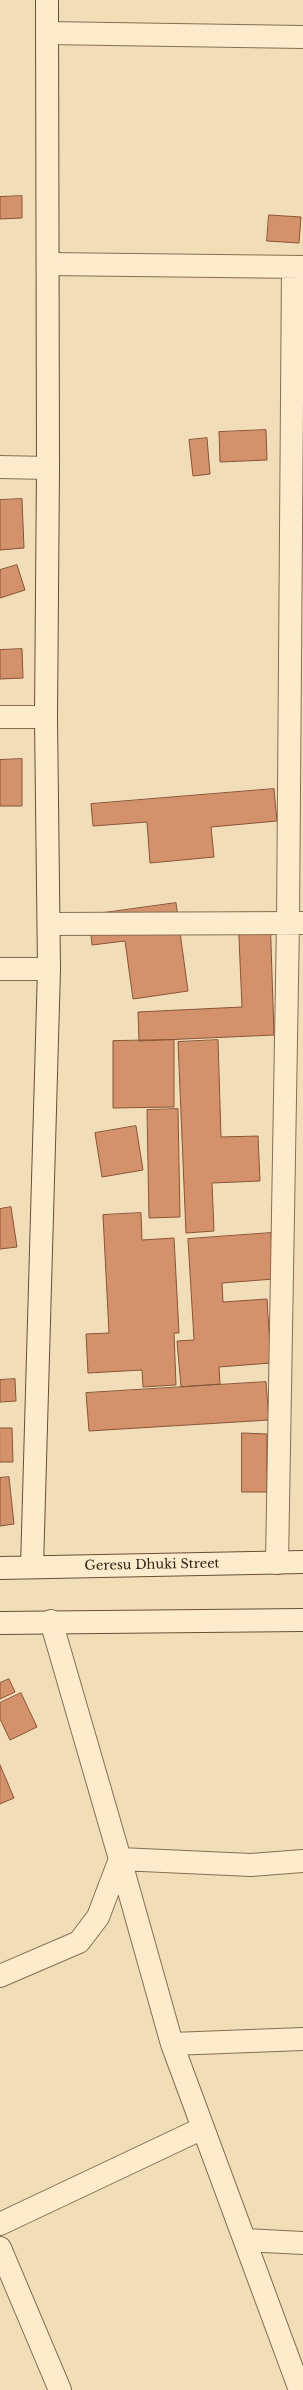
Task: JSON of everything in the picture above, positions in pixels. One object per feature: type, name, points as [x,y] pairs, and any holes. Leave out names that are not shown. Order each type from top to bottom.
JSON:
[{"type":"street","points":[[32,1567],[49,969],[46,717],[48,468],[47,0]]},
{"type":"street","points":[[48,33],[303,37]]},
{"type":"street","points":[[48,264],[298,267],[296,923],[277,1563]]},
{"type":"street","points":[[0,467],[48,468]]},
{"type":"street","points":[[0,717],[46,717]]},
{"type":"street","points":[[49,924],[296,923]]},
{"type":"street","points":[[0,969],[49,969]]},
{"type":"street","name":"Geresu Dhuki Street","points":[[0,1568],[303,1562]]},
{"type":"street","points":[[0,1623],[51,1621],[303,1620]]},
{"type":"street","points":[[51,1621],[172,2044],[300,2390]]},
{"type":"street","points":[[120,1859],[250,1865],[303,1861]]},
{"type":"street","points":[[0,1976],[78,1942],[98,1917],[120,1859]]},
{"type":"street","points":[[172,2044],[303,2039]]},
{"type":"street","points":[[0,2224],[203,2128]]},
{"type":"street","points":[[245,2240],[303,2243]]},
{"type":"street","points":[[0,2248],[60,2390]]},
{"type":"building","points":[[22,196],[22,218],[0,219],[0,197]]},
{"type":"building","points":[[269,215],[301,217],[299,243],[267,241]]},
{"type":"building","points":[[266,430],[267,460],[220,462],[219,432]]},
{"type":"building","points":[[207,438],[210,474],[193,476],[189,440]]},
{"type":"building","points":[[22,499],[24,548],[0,550],[0,500]]},
{"type":"building","points":[[17,565],[25,590],[0,598],[0,570]]},
{"type":"building","points":[[22,649],[23,678],[0,679],[0,650]]},
{"type":"building","points":[[22,759],[22,806],[0,806],[0,760]]},
{"type":"building","points":[[274,789],[277,821],[211,827],[214,857],[150,863],[147,822],[93,826],[91,804]]},
{"type":"building","points":[[176,903],[188,991],[133,999],[125,941],[92,945],[89,915]]},
{"type":"building","points":[[270,914],[274,1035],[139,1041],[138,1012],[242,1007],[238,915]]},
{"type":"building","points":[[174,1040],[174,1107],[113,1108],[113,1041]]},
{"type":"building","points":[[218,1040],[221,1137],[258,1136],[260,1181],[212,1183],[214,1231],[186,1233],[178,1042]]},
{"type":"building","points":[[178,1109],[180,1217],[149,1218],[147,1110]]},
{"type":"building","points":[[136,1126],[143,1170],[102,1177],[95,1133]]},
{"type":"building","points":[[11,1207],[17,1247],[0,1249],[0,1209]]},
{"type":"building","points":[[141,1213],[142,1240],[174,1238],[179,1333],[174,1333],[176,1385],[143,1387],[142,1370],[88,1373],[86,1334],[109,1333],[103,1215]]},
{"type":"building","points":[[271,1233],[274,1279],[222,1283],[223,1302],[267,1299],[271,1363],[219,1367],[220,1384],[181,1387],[177,1341],[194,1340],[188,1239]]},
{"type":"building","points":[[15,1379],[16,1401],[0,1402],[0,1380]]},
{"type":"building","points":[[266,1382],[269,1420],[89,1431],[86,1393]]},
{"type":"building","points":[[0,1428],[12,1428],[13,1462],[0,1462]]},
{"type":"building","points":[[242,1433],[267,1434],[267,1492],[242,1492]]},
{"type":"building","points":[[9,1477],[14,1524],[0,1526],[0,1478]]},
{"type":"building","points":[[9,1679],[15,1692],[0,1699],[0,1683]]},
{"type":"building","points":[[21,1693],[37,1727],[10,1740],[0,1719],[0,1703]]},
{"type":"building","points":[[0,1765],[14,1798],[0,1804]]}]
